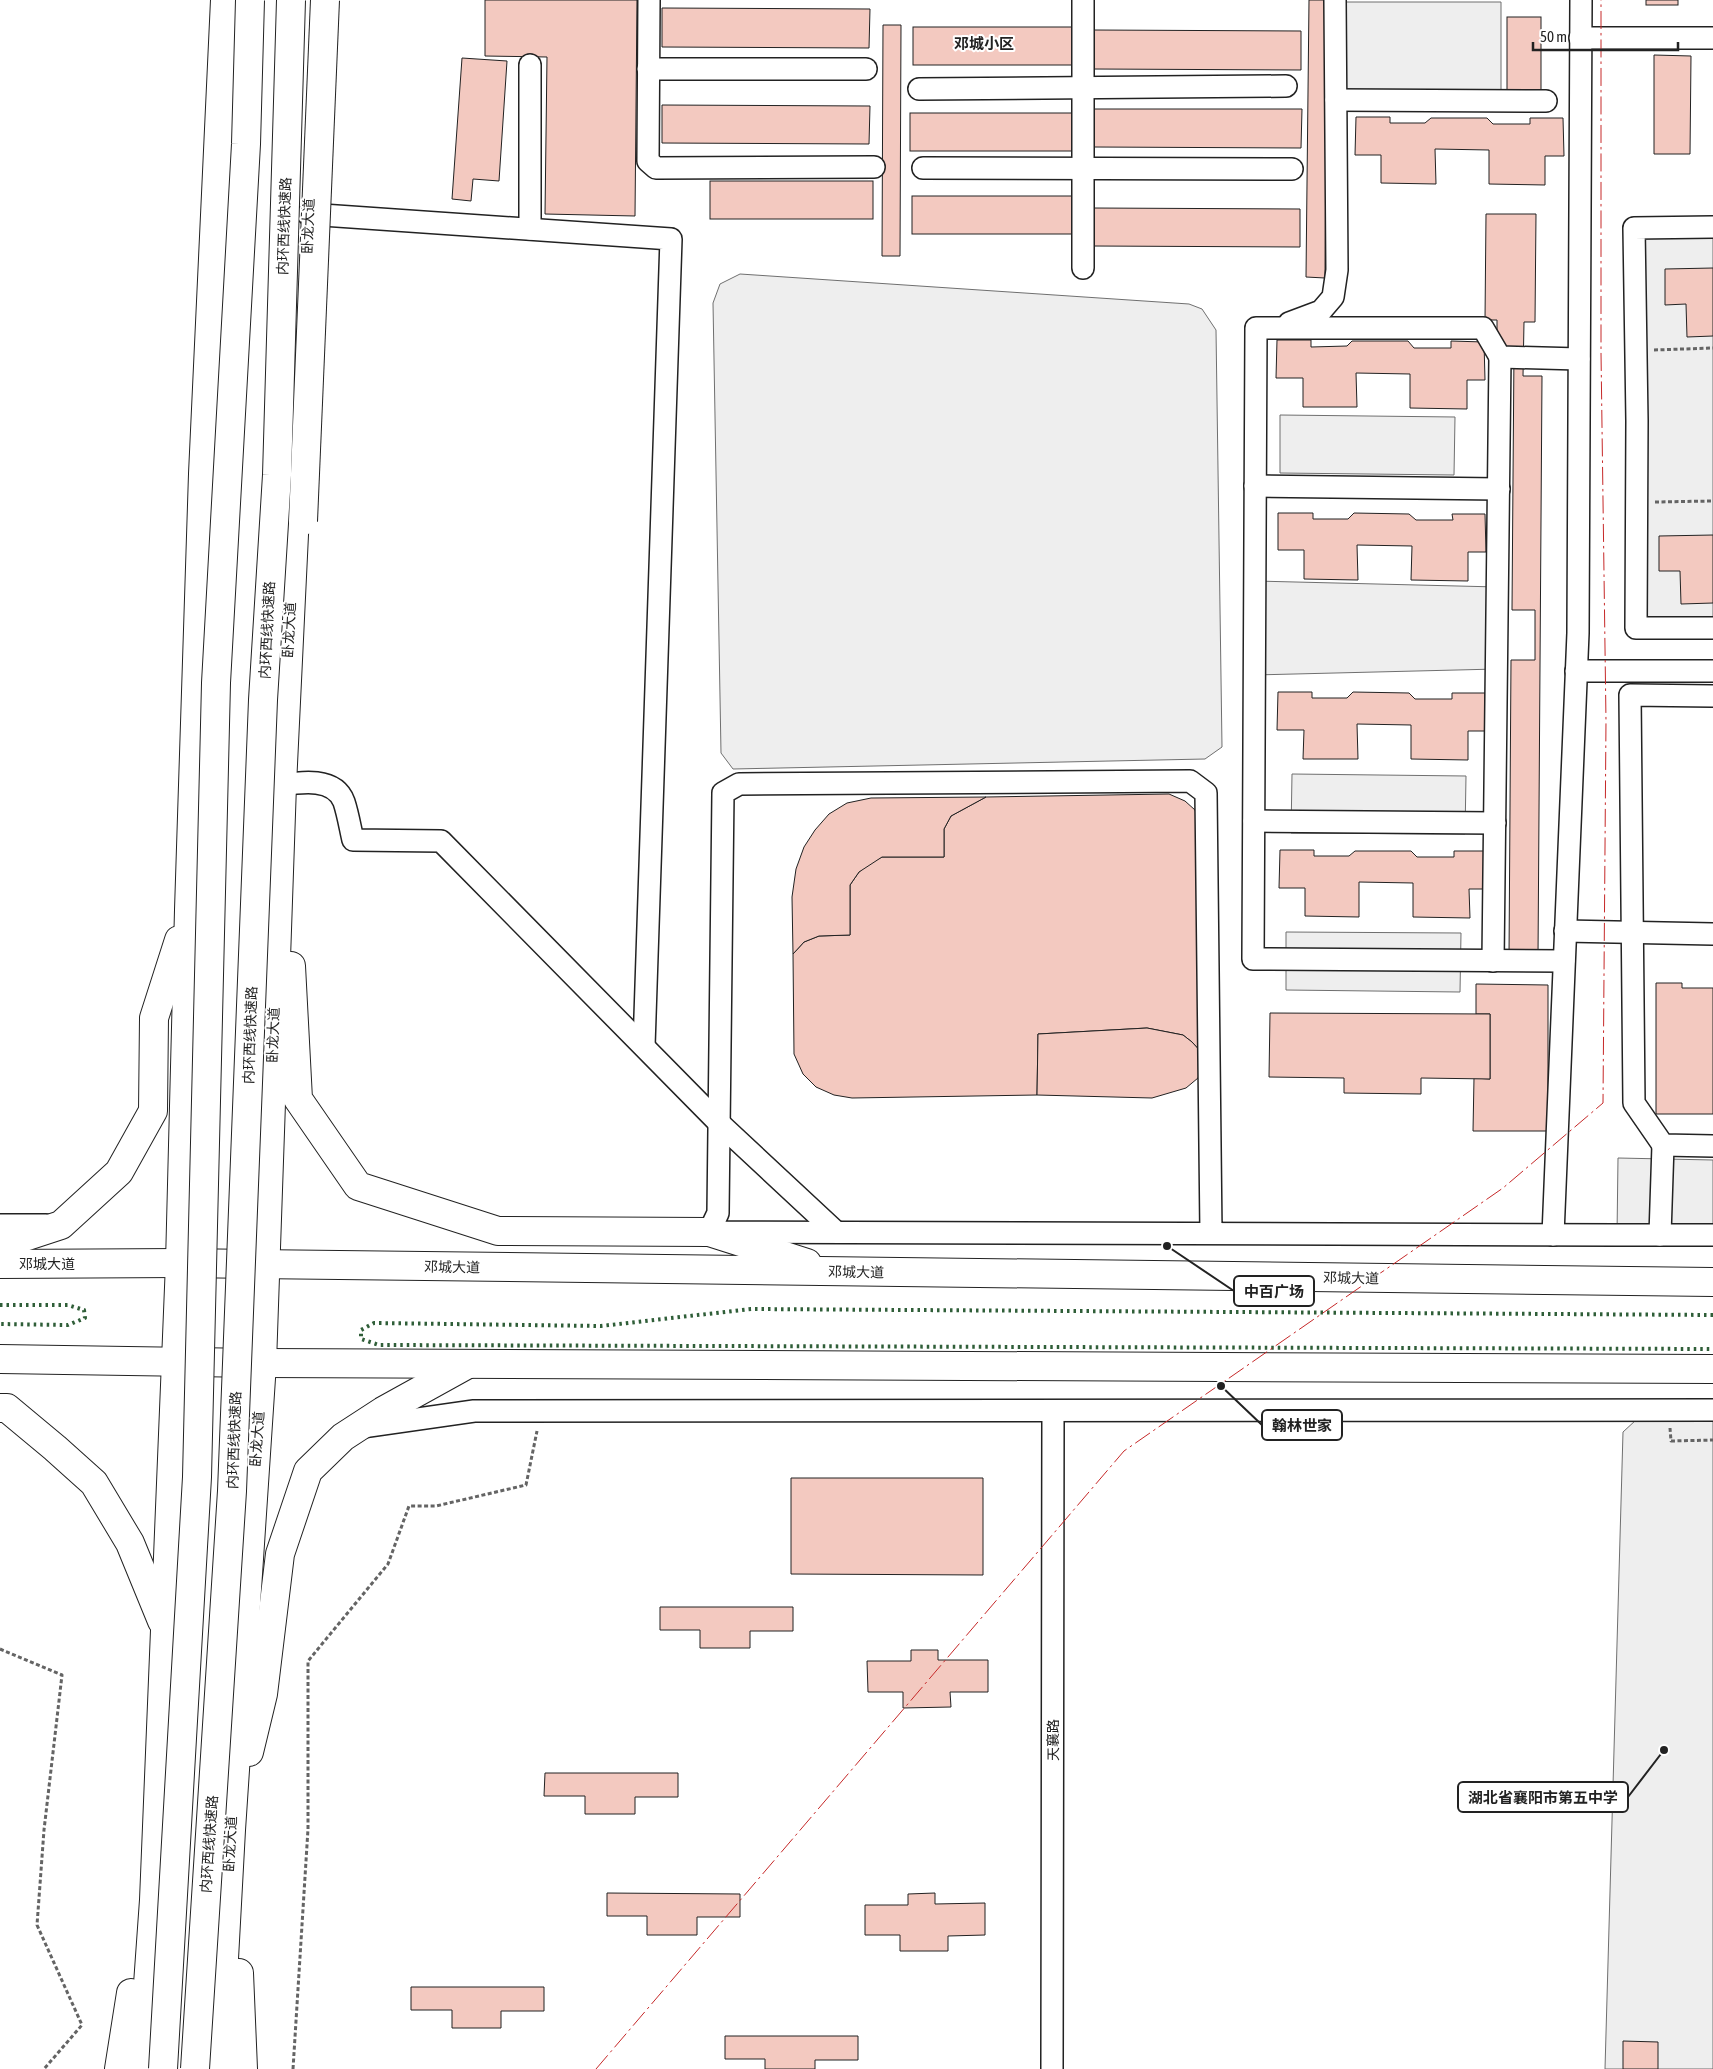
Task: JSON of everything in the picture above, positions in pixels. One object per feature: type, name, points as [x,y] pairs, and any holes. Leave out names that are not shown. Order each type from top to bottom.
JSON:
[{"type":"highway","points":[[193,778],[189,622],[215,0]]},
{"type":"highway","points":[[142,2069],[157,1839],[180,1263],[203,464],[226,0]]},
{"type":"highway","points":[[163,2069],[198,1477],[216,683],[246,144],[250,0]]},
{"type":"highway","name":"内环西线快速路","points":[[194,2069],[232,1491],[263,700],[276,475],[291,0]]},
{"type":"highway","name":"卧龙大道","points":[[218,2069],[231,1830],[262,1363],[282,785],[317,0]]},
{"type":"highway","points":[[286,690],[300,586],[325,0]]},
{"type":"highway","points":[[282,785],[298,1099],[358,1186],[498,1231],[709,1232],[834,1272]]},
{"type":"highway","points":[[0,1244],[61,1225],[119,1172],[153,1111],[154,1018],[189,910]]},
{"type":"highway","name":"邓城大道","points":[[0,1264],[180,1263],[1713,1282]]},
{"type":"highway","points":[[0,1359],[262,1363],[1713,1370]]},
{"type":"highway","points":[[243,2069],[231,1830],[263,1694],[280,1554],[308,1471],[343,1437],[383,1411],[469,1364]]},
{"type":"highway","points":[[0,1408],[7,1408],[94,1483],[130,1543],[165,1630]]},
{"type":"highway","points":[[119,2069],[157,1839]]},
{"type":"street","points":[[649,0],[648,161],[656,168],[874,167]]},
{"type":"street","points":[[1083,0],[1083,268]]},
{"type":"street","points":[[1275,328],[1321,311],[1333,297],[1337,270],[1335,0]]},
{"type":"street","points":[[1552,1235],[1576,670],[1580,0]]},
{"type":"street","points":[[1580,38],[1713,38]]},
{"type":"street","points":[[530,65],[530,229]]},
{"type":"street","points":[[648,69],[866,68]]},
{"type":"street","points":[[919,89],[1286,86]]},
{"type":"street","points":[[1336,100],[1546,101]]},
{"type":"street","points":[[922,168],[1292,169]]},
{"type":"street","points":[[308,214],[671,239],[644,1046]]},
{"type":"street","points":[[1713,226],[1634,228],[1637,502],[1636,628],[1713,628]]},
{"type":"street","points":[[1493,961],[1500,357],[1483,328],[1256,328],[1253,959],[1493,961],[1564,961]]},
{"type":"street","points":[[1500,357],[1579,359]]},
{"type":"street","points":[[1255,486],[1499,489]]},
{"type":"street","points":[[1576,670],[1713,671]]},
{"type":"street","points":[[1660,1235],[1663,1145],[1634,1104],[1630,695],[1713,696]]},
{"type":"street","points":[[1211,1234],[1206,793],[1190,780],[738,784],[723,793],[718,1213],[709,1232],[1211,1234],[1713,1235]]},
{"type":"street","points":[[282,785],[308,782],[331,787],[344,800],[353,840],[441,841],[719,1123],[836,1232]]},
{"type":"street","points":[[1254,820],[1495,823]]},
{"type":"street","points":[[1565,931],[1713,934]]},
{"type":"street","points":[[1663,1145],[1713,1146]]},
{"type":"street","points":[[0,1225],[61,1225]]},
{"type":"street","points":[[357,1428],[474,1411],[1713,1410]]},
{"type":"street","name":"天襄路","points":[[1052,2069],[1053,1411]]},
{"type":"path","points":[[1636,351],[1713,348]]},
{"type":"path","points":[[1637,502],[1713,501]]},
{"type":"path","points":[[293,2069],[308,1829],[308,1661],[388,1564],[409,1506],[436,1506],[526,1485],[541,1411]]},
{"type":"path","points":[[1671,1441],[1713,1440]]},
{"type":"path","points":[[0,1649],[62,1675],[44,1830],[36,1925],[82,2024],[44,2069]]},
{"type":"shaded area","points":[[1335,2],[1501,2],[1501,101],[1336,100]]},
{"type":"shaded area","points":[[1713,227],[1713,628],[1636,628],[1634,228]]},
{"type":"shaded area","points":[[740,274],[1189,304],[1202,309],[1216,330],[1222,747],[1205,759],[733,769],[721,753],[713,303],[720,284]]},
{"type":"shaded area","points":[[1280,415],[1455,417],[1454,475],[1280,473]]},
{"type":"shaded area","points":[[1255,581],[1498,587],[1497,669],[1254,675]]},
{"type":"shaded area","points":[[1292,774],[1466,776],[1465,834],[1291,833]]},
{"type":"shaded area","points":[[1286,932],[1461,933],[1460,992],[1286,990]]},
{"type":"shaded area","points":[[1618,1158],[1713,1160],[1713,1235],[1617,1235]]},
{"type":"shaded area","points":[[1636,1420],[1713,1420],[1713,2069],[1605,2069],[1623,1432]]},
{"type":"building","points":[[485,0],[637,0],[635,216],[545,214],[547,57],[485,56]]},
{"type":"building","points":[[1309,0],[1327,0],[1325,278],[1306,277]]},
{"type":"building","points":[[1646,0],[1678,0],[1678,5],[1646,5]]},
{"type":"building","points":[[662,8],[870,9],[869,48],[662,47]]},
{"type":"building","points":[[1507,17],[1541,17],[1541,98],[1507,98]]},
{"type":"building","points":[[883,25],[901,25],[900,256],[882,256]]},
{"type":"building","points":[[913,27],[1075,27],[1075,65],[913,65]]},
{"type":"building","points":[[1094,30],[1301,31],[1301,70],[1093,69]]},
{"type":"building","points":[[1654,55],[1691,56],[1690,154],[1654,154]]},
{"type":"building","points":[[462,58],[507,61],[499,181],[473,179],[471,201],[452,199]]},
{"type":"building","points":[[662,105],[870,106],[869,144],[662,143]]},
{"type":"building","points":[[1094,109],[1302,109],[1301,148],[1094,147]]},
{"type":"building","points":[[910,113],[1072,113],[1072,151],[910,151]]},
{"type":"building","points":[[1356,117],[1390,117],[1390,123],[1425,123],[1431,118],[1487,118],[1493,124],[1530,124],[1530,118],[1563,118],[1564,156],[1545,156],[1545,185],[1489,184],[1489,150],[1435,149],[1436,184],[1381,183],[1381,155],[1355,155]]},
{"type":"building","points":[[710,181],[873,181],[873,219],[710,219]]},
{"type":"building","points":[[912,196],[1074,196],[1074,234],[912,234]]},
{"type":"building","points":[[1093,208],[1300,209],[1300,247],[1093,246]]},
{"type":"building","points":[[1486,214],[1536,214],[1535,322],[1524,322],[1523,376],[1542,376],[1538,957],[1509,957],[1511,660],[1535,660],[1535,610],[1512,610],[1514,350],[1497,350],[1497,320],[1485,320]]},
{"type":"building","points":[[1713,268],[1713,336],[1687,337],[1686,304],[1665,305],[1665,269]]},
{"type":"building","points":[[1277,340],[1311,340],[1311,347],[1347,346],[1352,341],[1408,341],[1414,348],[1451,348],[1451,341],[1484,342],[1485,380],[1467,380],[1467,409],[1410,408],[1410,374],[1356,373],[1357,407],[1303,407],[1303,378],[1276,378]]},
{"type":"building","points":[[1278,513],[1313,513],[1313,519],[1348,519],[1354,513],[1409,514],[1416,520],[1453,520],[1452,514],[1485,514],[1486,552],[1468,552],[1468,581],[1411,580],[1412,546],[1357,545],[1358,580],[1304,579],[1304,550],[1278,550]]},
{"type":"building","points":[[1713,535],[1713,603],[1681,604],[1680,571],[1659,571],[1659,536]]},
{"type":"building","points":[[1278,692],[1312,692],[1312,698],[1347,698],[1353,692],[1409,693],[1415,699],[1452,699],[1452,693],[1485,693],[1486,731],[1468,731],[1468,760],[1411,759],[1411,725],[1357,724],[1358,759],[1303,759],[1304,730],[1277,730]]},
{"type":"building","points":[[1169,794],[1185,801],[1195,810],[1199,824],[1202,1053],[1183,1035],[1147,1028],[1038,1034],[1037,1095],[852,1098],[834,1095],[816,1087],[803,1074],[794,1054],[793,954],[804,942],[819,936],[850,935],[850,885],[859,872],[870,863],[882,857],[944,857],[944,829],[951,816],[986,797]]},
{"type":"building","points":[[986,797],[951,816],[944,829],[944,857],[882,857],[859,872],[850,885],[850,935],[819,936],[804,942],[793,954],[792,897],[796,869],[804,847],[829,814],[847,803],[871,798]]},
{"type":"building","points":[[1280,850],[1314,850],[1314,856],[1349,856],[1355,851],[1411,851],[1417,857],[1454,857],[1454,851],[1487,851],[1488,889],[1469,889],[1470,918],[1413,917],[1413,883],[1359,882],[1359,917],[1305,916],[1305,888],[1279,888]]},
{"type":"building","points":[[1656,983],[1682,983],[1682,988],[1713,988],[1713,1114],[1656,1114]]},
{"type":"building","points":[[1476,984],[1548,985],[1548,1131],[1473,1131],[1474,1078],[1490,1079],[1490,1014],[1476,1014]]},
{"type":"building","points":[[1270,1013],[1490,1014],[1490,1079],[1421,1078],[1421,1094],[1344,1093],[1344,1078],[1269,1077]]},
{"type":"building","points":[[1147,1028],[1183,1035],[1202,1053],[1202,1066],[1198,1078],[1186,1088],[1152,1098],[1037,1095],[1038,1034]]},
{"type":"building","points":[[791,1478],[983,1478],[983,1575],[791,1574]]},
{"type":"building","points":[[660,1607],[793,1607],[793,1631],[750,1631],[750,1648],[700,1648],[700,1630],[660,1630]]},
{"type":"building","points":[[911,1650],[938,1650],[938,1660],[988,1660],[988,1692],[950,1692],[951,1707],[903,1708],[903,1692],[868,1692],[867,1661],[911,1661]]},
{"type":"building","points":[[545,1773],[678,1773],[678,1797],[635,1797],[635,1814],[585,1814],[585,1796],[544,1796]]},
{"type":"building","points":[[607,1893],[740,1894],[740,1917],[697,1917],[697,1935],[647,1935],[647,1916],[607,1916]]},
{"type":"building","points":[[935,1893],[935,1904],[985,1903],[985,1935],[948,1936],[948,1951],[900,1951],[900,1935],[865,1935],[865,1905],[908,1905],[908,1894]]},
{"type":"building","points":[[411,1987],[544,1987],[544,2011],[501,2011],[501,2028],[452,2028],[452,2010],[411,2010]]},
{"type":"building","points":[[725,2036],[858,2036],[858,2060],[815,2060],[815,2069],[765,2069],[765,2059],[725,2059]]},
{"type":"building","points":[[1623,2041],[1658,2042],[1658,2069],[1623,2069]]},
{"type":"hedge","points":[[0,1305],[68,1305],[84,1310],[85,1318],[68,1325],[0,1324]]},
{"type":"hedge","points":[[1713,1315],[751,1309],[601,1326],[374,1323],[361,1330],[361,1339],[379,1345],[1713,1349]]},
{"type":"power","points":[[596,2069],[1124,1451],[1503,1188],[1603,1103],[1606,721],[1601,352],[1601,0]]},
{"type":"place","name":"中百广场","points":[[1167,1246]]},
{"type":"place","name":"翰林世家","points":[[1221,1386]]},
{"type":"place","name":"湖北省襄阳市第五中学","points":[[1664,1750]]},
{"type":"district","name":"邓城小区","points":[[984,44]]}]
